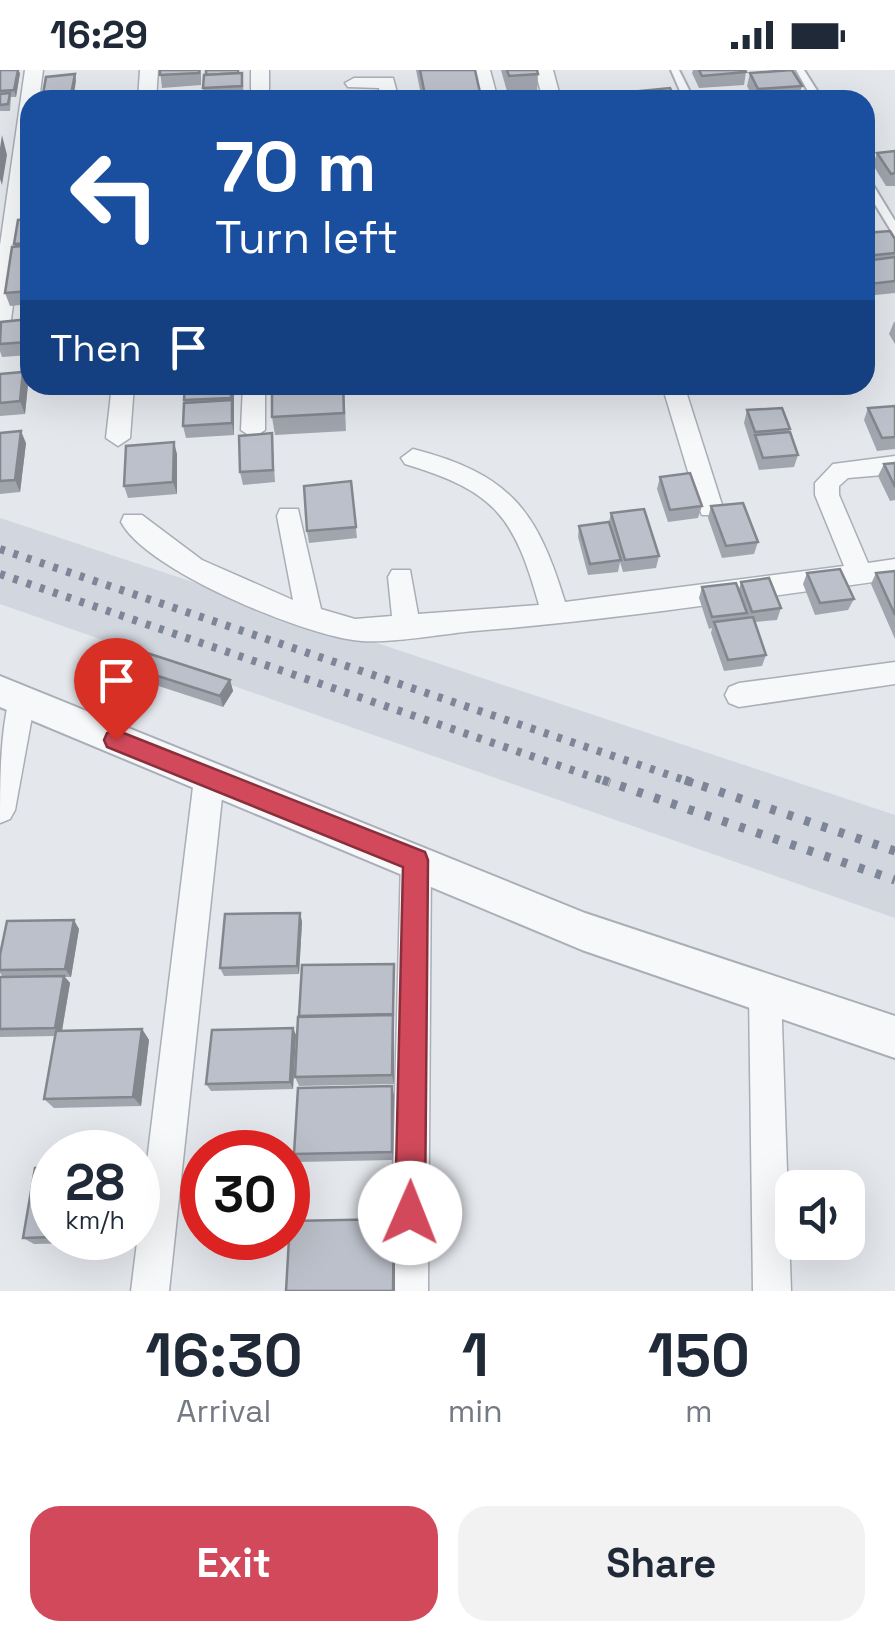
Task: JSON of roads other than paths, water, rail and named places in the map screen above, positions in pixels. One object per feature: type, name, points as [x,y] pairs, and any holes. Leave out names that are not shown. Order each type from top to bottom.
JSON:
[{"type":"street","points":[[354,81],[383,70]]},
{"type":"street","points":[[354,81],[386,82],[388,90]]},
{"type":"street","points":[[0,320],[20,174]]},
{"type":"street","points":[[118,438],[122,395]]},
{"type":"street","points":[[253,430],[254,395]]},
{"type":"street","points":[[675,395],[711,508]]},
{"type":"street","points":[[413,458],[443,464],[503,498],[517,512],[530,534],[555,614]]},
{"type":"street","points":[[860,574],[828,495],[827,483],[842,470],[895,465]]},
{"type":"street","points":[[289,516],[309,616]]},
{"type":"street","points":[[132,522],[157,546],[230,589],[355,630],[555,614],[895,569]]},
{"type":"street","points":[[401,577],[406,626]]},
{"type":"street","points":[[739,695],[895,673]]},
{"type":"street","points":[[0,810],[11,696],[582,931],[895,1036]]},
{"type":"street","points":[[150,1291],[210,779]]},
{"type":"street","points":[[409,1291],[416,860]]},
{"type":"street","points":[[765,992],[772,1291]]},
{"type":"lane","points":[[875,196],[895,229],[895,237],[875,240]]},
{"type":"railway","points":[[0,549],[693,783]]},
{"type":"railway","points":[[0,574],[610,783]]},
{"type":"railway","points":[[603,780],[895,880]]},
{"type":"railway","points":[[685,780],[895,851]]}]
